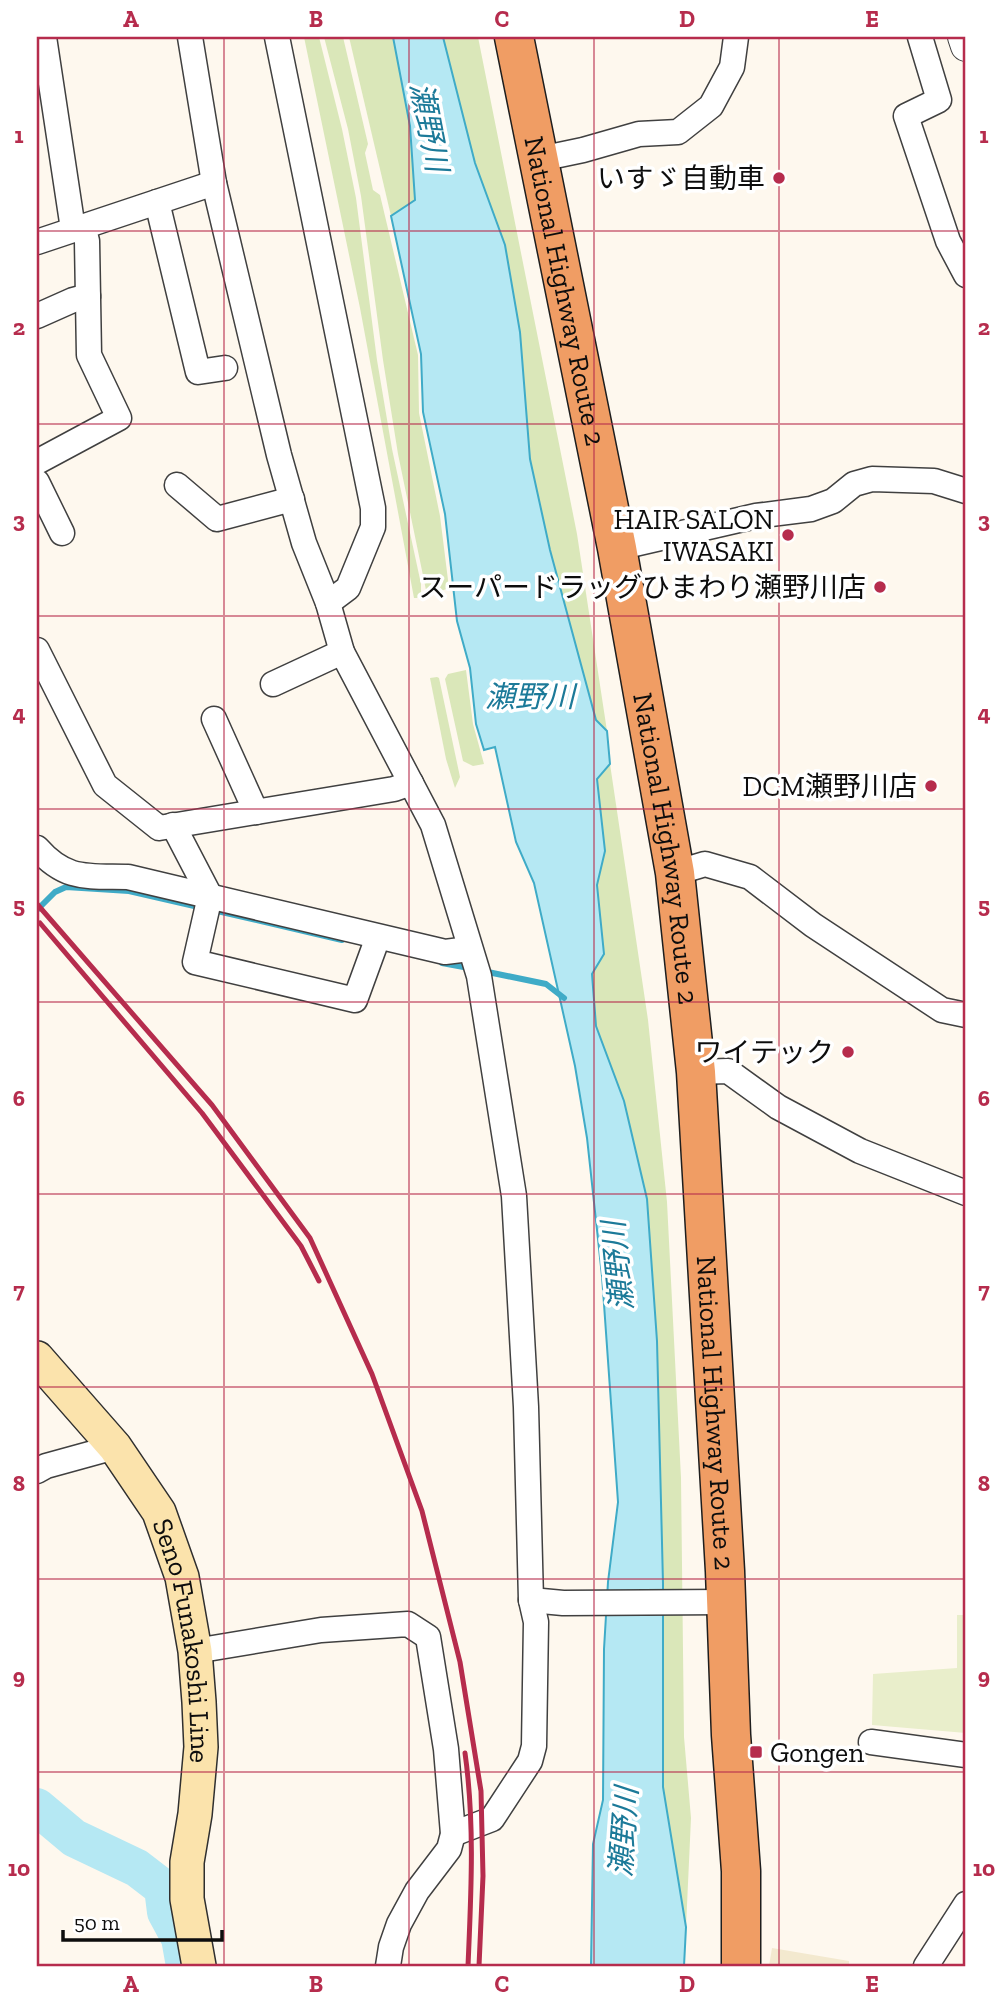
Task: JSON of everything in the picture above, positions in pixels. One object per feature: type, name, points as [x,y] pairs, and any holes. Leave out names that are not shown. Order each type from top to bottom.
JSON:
[{"type":"highway","name":"National Highway Route 2","points":[[514,37],[617,548],[675,873],[696,1072],[708,1602],[731,1735],[741,1871],[741,1966]]},
{"type":"main road","name":"Seno Funakoshi Line","points":[[37,1359],[115,1447],[159,1512],[182,1577],[195,1651],[201,1747],[187,1862],[187,1899],[199,1966]]},
{"type":"street","points":[[37,462],[119,418],[89,355],[87,241],[78,228],[44,37]]},
{"type":"street","points":[[190,37],[214,183],[304,543],[328,603],[342,652],[433,825],[473,960],[514,1196],[526,1407],[531,1600],[536,1622],[534,1746],[530,1761],[492,1819],[453,1833]]},
{"type":"street","points":[[277,37],[373,508],[373,527],[348,588],[328,603]]},
{"type":"street","points":[[540,159],[639,134],[678,132],[711,106],[732,67],[736,37]]},
{"type":"street","points":[[920,37],[939,100],[906,116],[947,241],[966,275]]},
{"type":"street","points":[[963,37],[966,46]]},
{"type":"street","points":[[37,243],[214,183]]},
{"type":"street","points":[[157,202],[198,372],[225,368]]},
{"type":"street","points":[[37,316],[88,296]]},
{"type":"street","points":[[617,548],[756,516],[811,509],[833,501],[854,484],[872,479],[934,481],[966,491]]},
{"type":"street","points":[[37,482],[62,533]]},
{"type":"street","points":[[177,485],[217,519],[292,499]]},
{"type":"street","points":[[37,650],[105,785],[159,828],[394,789],[411,783]]},
{"type":"street","points":[[273,684],[342,652]]},
{"type":"street","points":[[214,719],[256,812]]},
{"type":"street","points":[[173,825],[208,907],[195,962],[355,1000],[374,947]]},
{"type":"street","points":[[37,848],[63,872],[81,876],[128,877],[208,907],[374,947],[445,952],[473,960]]},
{"type":"street","points":[[675,873],[705,864],[750,877],[813,925],[942,1010],[966,1015]]},
{"type":"street","points":[[696,1072],[728,1071],[778,1107],[860,1151],[966,1193]]},
{"type":"street","points":[[37,1471],[46,1466],[115,1447]]},
{"type":"street","points":[[531,1600],[563,1603],[708,1602]]},
{"type":"street","points":[[195,1651],[321,1630],[408,1624],[428,1637],[446,1749],[453,1833],[449,1849],[417,1891],[399,1924],[388,1966]]},
{"type":"street","points":[[871,1742],[966,1755]]},
{"type":"street","points":[[926,1966],[966,1904]]},
{"type":"shaded area","points":[[772,1948],[849,1961],[849,1966],[769,1966]]},
{"type":"green space","points":[[304,37],[319,37],[356,198],[377,360],[392,449],[421,584],[421,593],[417,598],[414,598],[360,308]]},
{"type":"green space","points":[[324,37],[343,37],[368,144],[365,153],[373,190],[380,195],[418,355],[419,413],[440,516],[449,588],[433,594],[426,590],[398,454],[361,196],[348,129]]},
{"type":"green space","points":[[349,37],[393,37],[410,126],[415,200],[391,216]]},
{"type":"green space","points":[[443,37],[478,37],[577,534],[607,731],[596,720],[550,550],[530,459],[520,332],[505,245],[475,163]]},
{"type":"green space","points":[[466,670],[473,724],[484,764],[473,766],[463,761],[445,679],[448,674]]},
{"type":"green space","points":[[437,677],[460,777],[455,788],[446,759],[430,678]]},
{"type":"green space","points":[[610,764],[648,1020],[667,1202],[681,1478],[684,1737],[691,1818],[686,1927],[663,1787],[663,1583],[657,1341],[647,1199],[624,1101],[596,1026],[592,973],[604,954],[597,885],[605,851],[596,779]]},
{"type":"green space","points":[[957,1615],[966,1615],[966,1733],[872,1725],[873,1674],[957,1668]]},
{"type":"water","name":"瀬野川","points":[[393,37],[443,37],[475,163],[505,245],[520,332],[530,459],[550,550],[596,720],[607,731],[610,764],[597,779],[605,851],[597,885],[604,954],[592,974],[596,1026],[624,1101],[647,1199],[657,1341],[663,1583],[663,1787],[686,1927],[684,1966],[591,1966],[593,1844],[603,1800],[604,1649],[608,1582],[618,1502],[602,1276],[587,1138],[575,1066],[534,883],[516,842],[495,747],[484,750],[476,724],[470,668],[457,621],[445,514],[423,412],[421,354],[391,216],[415,200],[410,126]]},
{"type":"waterway","points":[[37,910],[55,892],[66,887],[129,891],[203,908]]},
{"type":"waterway","points":[[213,910],[342,940]]},
{"type":"waterway","points":[[442,963],[469,968]]},
{"type":"waterway","points":[[483,971],[546,984],[564,998]]},
{"type":"waterway","points":[[37,1807],[74,1838],[137,1868],[163,1888],[166,1912],[180,1938],[185,1966]]},
{"type":"railway","points":[[37,904],[212,1105],[310,1238],[372,1374],[422,1511],[460,1662],[481,1791],[483,1876],[479,1966]]},
{"type":"railway","points":[[40,923],[202,1113],[301,1246],[319,1281]]},
{"type":"railway","points":[[465,1753],[471,1833],[468,1966]]},
{"type":"place","name":"いすゞ自動車","points":[[779,178]]},
{"type":"place","name":"HAIR SALON IWASAKI","points":[[788,535]]},
{"type":"place","name":"スーパードラッグひまわり瀬野川店","points":[[880,587]]},
{"type":"place","name":"DCM瀬野川店","points":[[931,786]]},
{"type":"place","name":"ワイテック","points":[[848,1052]]},
{"type":"place","name":"Gongen","points":[[756,1752]]}]
